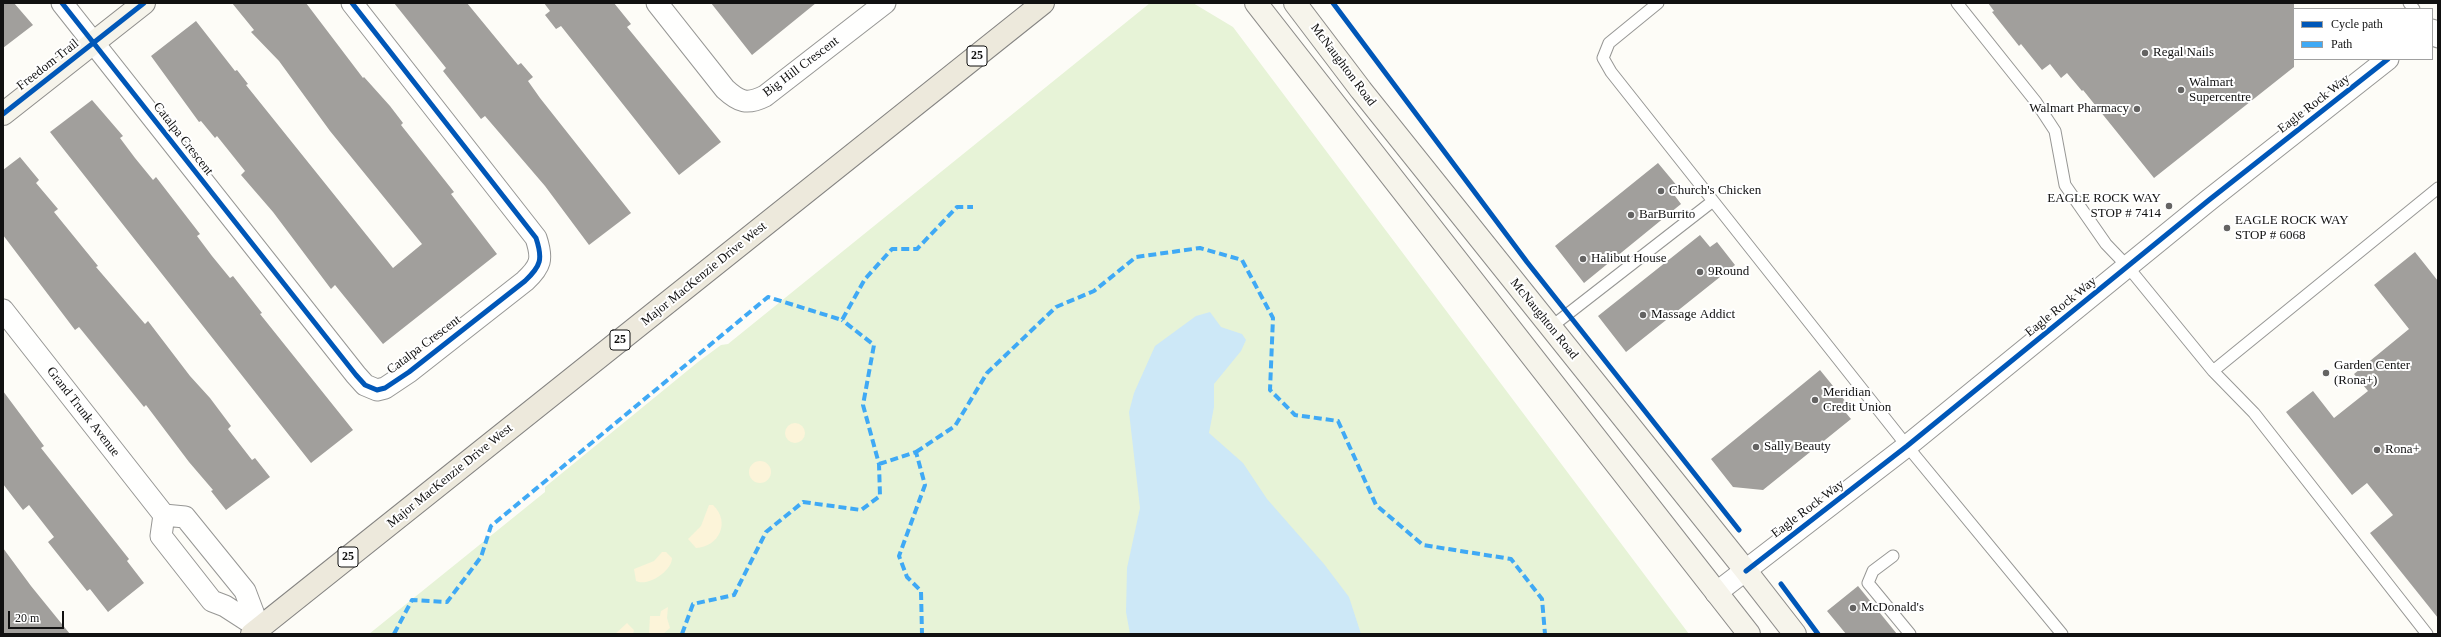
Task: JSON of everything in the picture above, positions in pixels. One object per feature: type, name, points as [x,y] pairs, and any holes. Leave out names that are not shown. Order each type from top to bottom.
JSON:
[{"type":"main road","name":"Major MacKenzie Drive West","points":[[255,631],[1043,3]]},
{"type":"street","points":[[62,3],[93,43]]},
{"type":"street","name":"Freedom Trail","points":[[3,114],[144,3]]},
{"type":"street","name":"Catalpa Crescent","points":[[93,43],[356,376],[365,385],[377,390],[385,388],[409,372],[525,281],[537,270],[540,260],[540,249],[536,238],[352,3]]},
{"type":"street","name":"Big Hill Crescent","points":[[657,3],[725,89],[740,100],[752,102],[765,96],[885,3]]},
{"type":"street","points":[[1256,3],[1749,634]]},
{"type":"street","name":"McNaughton Road","points":[[1295,3],[1361,90],[1746,570],[1794,634]]},
{"type":"street","name":"Eagle Rock Way","points":[[1716,593],[1907,446],[2128,266],[2387,60]]},
{"type":"street","name":"Grand Trunk Avenue","points":[[3,310],[164,515]]},
{"type":"street","points":[[164,515],[186,517],[245,591],[255,631],[209,597],[161,536],[164,515]]},
{"type":"lane","points":[[1658,3],[1608,43],[1603,58],[1611,72],[1907,446],[2062,634]]},
{"type":"lane","points":[[1957,3],[2036,102],[2052,126],[2057,139],[2065,185],[2106,244],[2128,266],[2213,370],[2254,413],[2427,634]]},
{"type":"lane","points":[[2213,370],[2438,188]]},
{"type":"lane","points":[[1551,327],[1713,201]]},
{"type":"lane","points":[[1893,556],[1873,571],[1868,583],[1910,634]]},
{"type":"green space","points":[[1150,3],[1193,3],[1233,27],[1689,634],[369,634],[545,492],[545,487],[698,362],[721,345],[728,344]]},
{"type":"sand","points":[[791,423],[799,423],[805,429],[805,437],[799,443],[791,443],[785,437],[785,429]]},
{"type":"sand","points":[[760,461],[768,464],[771,472],[768,480],[760,483],[752,480],[749,472],[752,464]]},
{"type":"sand","points":[[709,505],[713,505],[718,512],[722,526],[720,532],[711,543],[704,547],[696,548],[688,539],[701,526]]},
{"type":"sand","points":[[662,552],[666,552],[672,558],[671,563],[664,573],[647,582],[636,581],[634,569],[654,561]]},
{"type":"sand","points":[[668,607],[667,618],[670,628],[663,634],[649,634],[650,616],[660,616],[661,611]]},
{"type":"sand","points":[[627,623],[634,630],[633,634],[615,634]]},
{"type":"water","points":[[1210,312],[1221,327],[1242,334],[1246,340],[1241,351],[1214,384],[1214,407],[1209,433],[1243,463],[1267,499],[1324,564],[1349,597],[1361,634],[1130,634],[1126,612],[1127,568],[1140,508],[1129,412],[1134,393],[1155,346],[1196,316]]},
{"type":"building","points":[[3,3],[14,3],[33,25],[3,48]]},
{"type":"building","points":[[232,3],[306,3],[363,78],[364,77],[390,106],[403,123],[401,125],[454,192],[451,194],[497,254],[383,344],[335,285],[331,289],[273,212],[241,175],[245,171],[217,136],[215,138],[201,121],[199,122],[151,56],[196,21],[235,71],[237,70],[248,84],[246,85],[393,268],[422,244],[330,131],[279,61],[251,32],[254,30]]},
{"type":"building","points":[[394,3],[467,3],[518,65],[521,63],[533,77],[528,81],[540,98],[631,213],[589,245],[545,186],[485,116],[481,119],[443,71],[446,68]]},
{"type":"building","points":[[544,3],[614,3],[631,24],[627,27],[721,142],[679,175],[561,26],[556,29],[545,15],[550,11]]},
{"type":"building","points":[[711,3],[816,3],[752,55]]},
{"type":"building","name":"Walmart Supercentre","points":[[1988,3],[2294,3],[2294,67],[2154,178],[2083,90],[2082,91],[2067,73],[2061,78],[2050,64],[2042,70],[2021,44],[2019,46],[1992,12],[1994,11]]},
{"type":"building","points":[[92,100],[123,136],[120,138],[135,158],[153,180],[156,177],[200,234],[197,236],[212,256],[230,278],[233,276],[262,313],[260,314],[353,430],[311,463],[50,132]]},
{"type":"building","points":[[20,157],[39,180],[36,183],[58,209],[54,212],[98,266],[96,267],[145,324],[148,321],[231,426],[228,429],[252,460],[255,458],[270,477],[226,510],[211,491],[213,490],[189,462],[146,405],[144,407],[79,327],[75,330],[3,235],[3,170]]},
{"type":"building","points":[[1658,163],[1678,187],[1672,192],[1681,204],[1584,283],[1555,246]]},
{"type":"building","points":[[1700,235],[1710,247],[1717,242],[1735,265],[1626,352],[1598,316]]},
{"type":"building","name":"Rona+","points":[[2415,252],[2438,281],[2438,618],[2370,533],[2393,515],[2367,483],[2352,495],[2286,412],[2313,391],[2334,418],[2368,391],[2354,374],[2409,329],[2374,285]]},
{"type":"building","points":[[1820,370],[1846,402],[1841,407],[1851,419],[1763,490],[1733,487],[1711,459]]},
{"type":"building","points":[[3,391],[44,446],[41,448],[129,559],[127,561],[144,583],[108,612],[90,589],[87,591],[48,542],[54,537],[29,505],[23,510],[3,484]]},
{"type":"building","points":[[3,548],[31,586],[70,634],[3,634]]},
{"type":"building","name":"McDonald's","points":[[1858,586],[1897,634],[1846,634],[1827,611]]},
{"type":"marked path","points":[[394,634],[412,600],[447,602],[481,557],[491,526],[768,297],[842,320],[865,279],[892,249],[917,249],[957,207],[973,207]]},
{"type":"marked path","points":[[916,452],[955,426],[987,373],[1056,307],[1094,291],[1136,257],[1200,248],[1242,260],[1273,318],[1270,390],[1295,415],[1338,421],[1376,505],[1423,545],[1511,559],[1542,599],[1545,634]]},
{"type":"marked path","points":[[682,634],[693,604],[734,595],[766,532],[803,502],[861,510],[880,496],[879,464],[863,405],[874,345],[842,320]]},
{"type":"marked path","points":[[879,464],[916,452],[925,485],[899,556],[907,577],[921,591],[922,634]]},
{"type":"cycle path","points":[[62,3],[356,375],[365,385],[377,390],[385,388],[409,372],[525,281],[534,271],[540,257],[536,238],[352,3]]},
{"type":"cycle path","points":[[3,114],[144,3]]},
{"type":"cycle path","points":[[1333,3],[1527,262],[1739,530]]},
{"type":"cycle path","points":[[1746,571],[1907,446],[2209,200],[2387,60]]},
{"type":"cycle path","points":[[1781,584],[1818,634]]},
{"type":"place","name":"Regal Nails","points":[[2145,53]]},
{"type":"place","name":"Walmart Supercentre","points":[[2181,90]]},
{"type":"place","name":"Walmart Pharmacy","points":[[2137,109]]},
{"type":"place","name":"Church's Chicken","points":[[1661,191]]},
{"type":"place","name":"EAGLE ROCK WAY STOP # 7414","points":[[2169,206]]},
{"type":"place","name":"BarBurrito","points":[[1631,215]]},
{"type":"place","name":"EAGLE ROCK WAY STOP # 6068","points":[[2227,228]]},
{"type":"place","name":"Halibut House","points":[[1583,259]]},
{"type":"place","name":"9Round","points":[[1700,272]]},
{"type":"place","name":"Massage Addict","points":[[1643,315]]},
{"type":"place","name":"Garden Center (Rona+)","points":[[2326,373]]},
{"type":"place","name":"Meridian Credit Union","points":[[1815,400]]},
{"type":"place","name":"Sally Beauty","points":[[1756,447]]},
{"type":"place","name":"Rona+","points":[[2377,450]]},
{"type":"place","name":"McDonald's","points":[[1853,608]]}]
